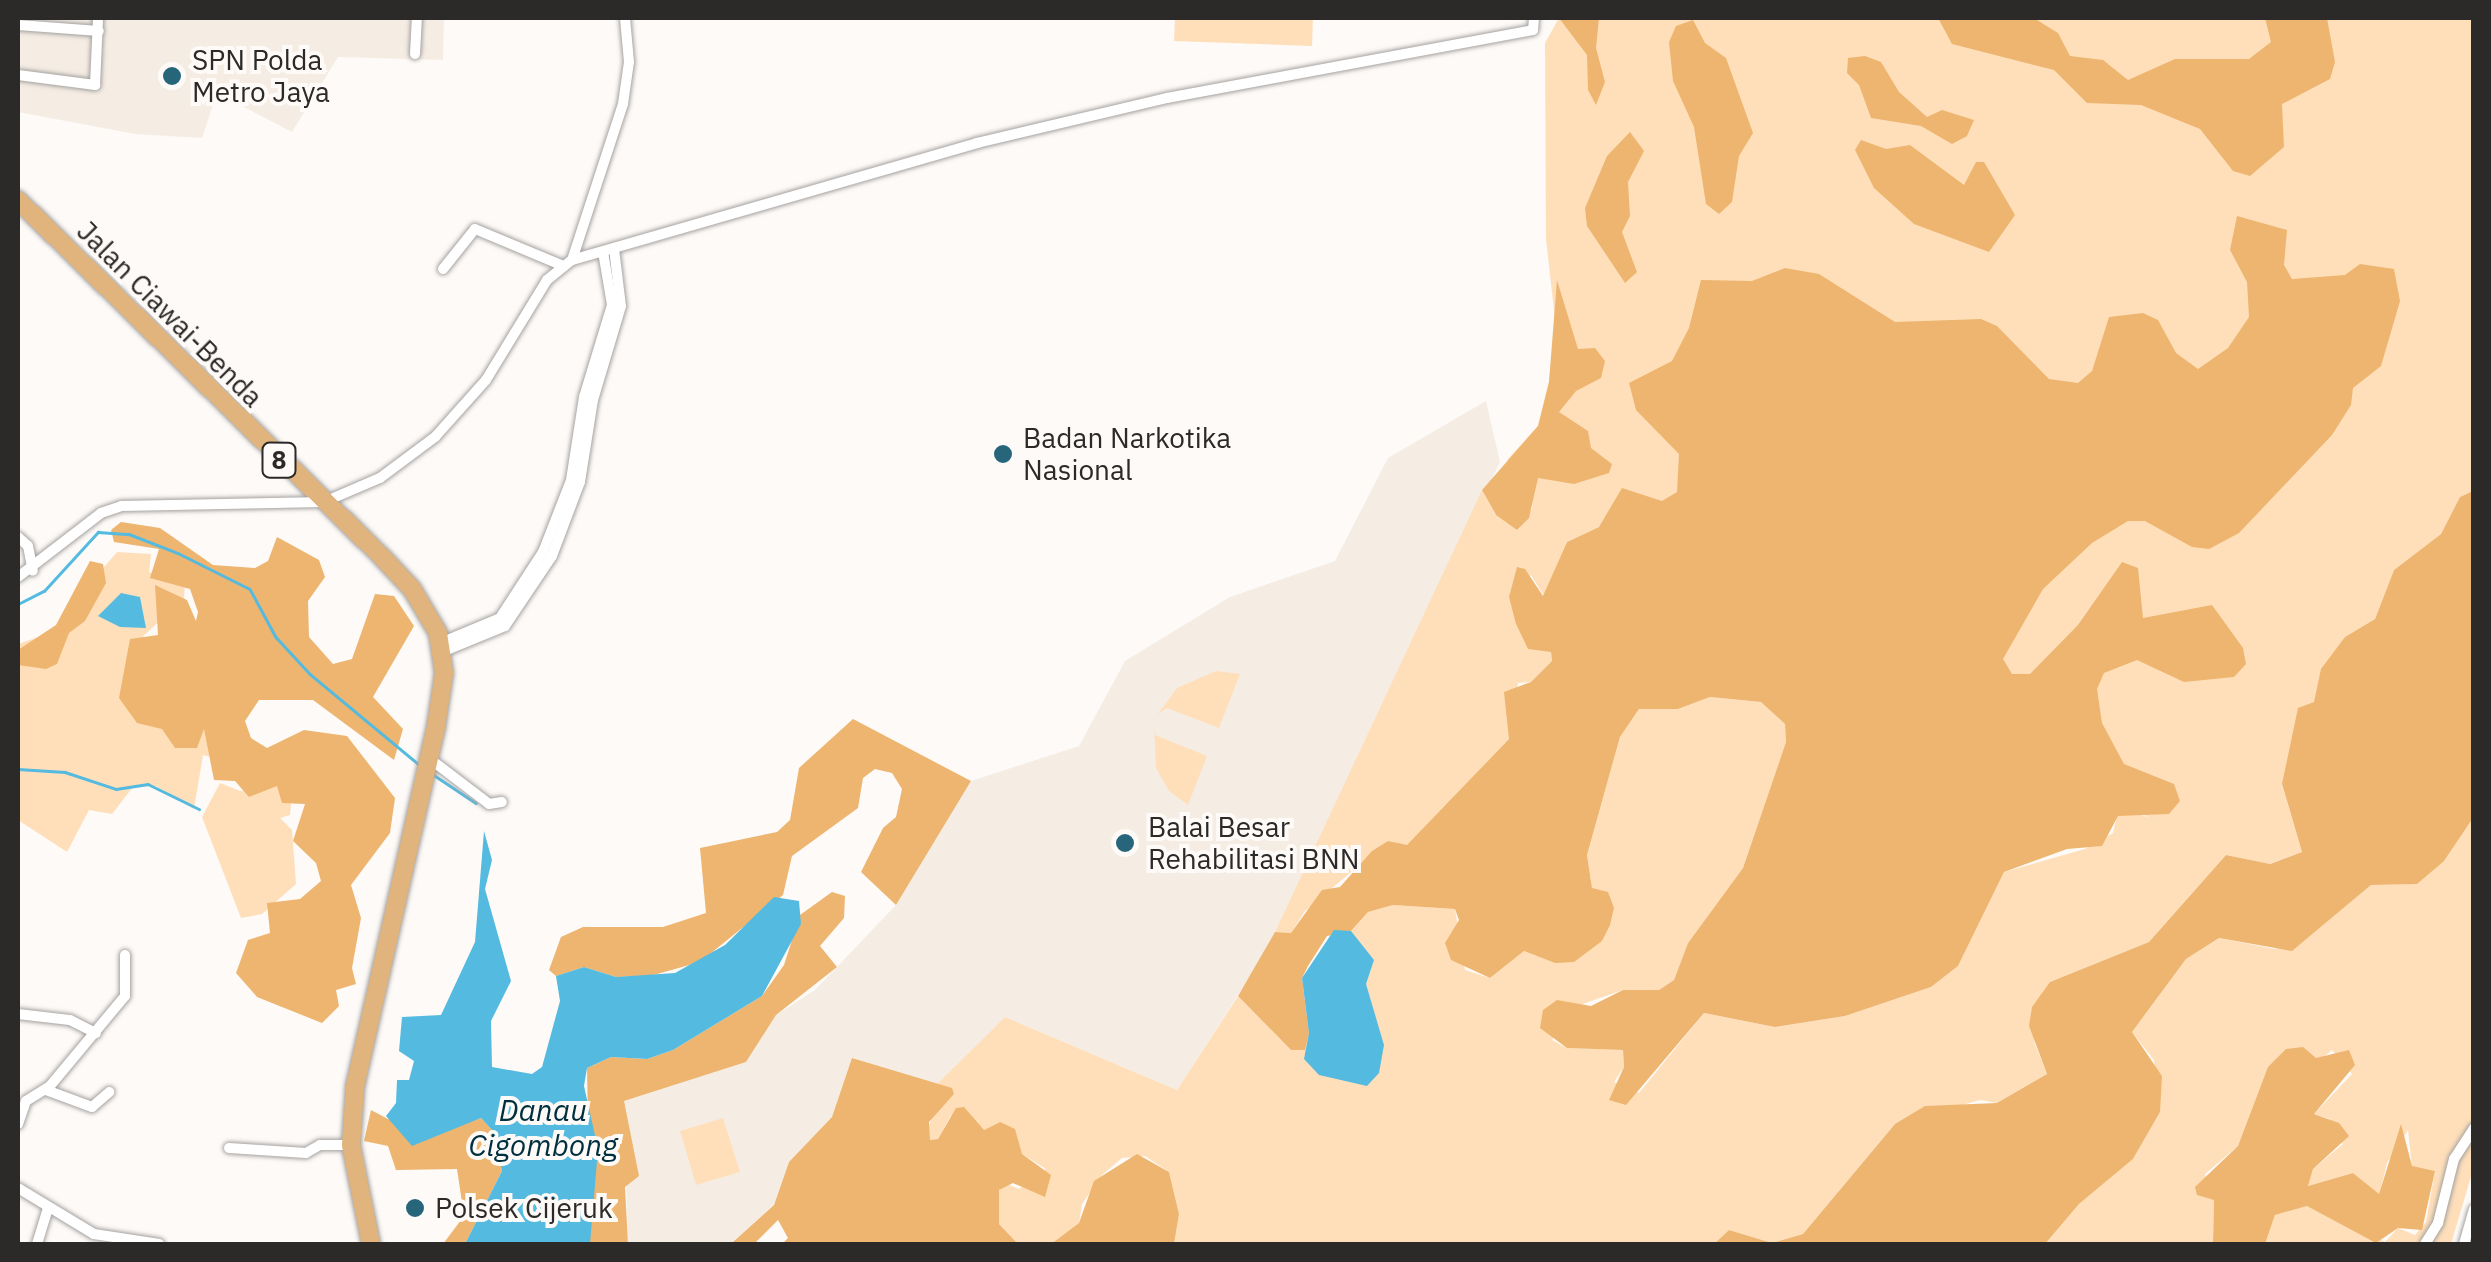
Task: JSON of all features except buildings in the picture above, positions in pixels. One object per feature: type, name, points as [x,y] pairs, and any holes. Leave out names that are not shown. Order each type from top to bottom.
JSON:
[{"type":"highway","name":"Jalan Ciawai-Benda","points":[[18,200],[412,589],[441,647]]},
{"type":"highway","points":[[371,1244],[351,1145],[354,1088],[425,784],[441,647]]},
{"type":"street","points":[[18,75],[95,84],[98,18]]},
{"type":"street","points":[[415,54],[417,18]]},
{"type":"street","points":[[572,260],[625,94],[625,18]]},
{"type":"street","points":[[18,577],[32,572],[84,524],[121,506],[324,502],[407,461],[461,412],[561,265],[572,260],[977,143],[1167,98],[1533,30],[1534,18]]},
{"type":"street","points":[[18,25],[99,31]]},
{"type":"street","points":[[444,269],[475,230],[561,265]]},
{"type":"street","points":[[441,647],[500,618],[516,601],[571,480],[612,305],[609,250]]},
{"type":"street","points":[[18,537],[28,546],[32,572]]},
{"type":"street","points":[[429,761],[489,804],[502,802]]},
{"type":"street","points":[[18,1124],[26,1101],[46,1090],[124,996],[126,955]]},
{"type":"street","points":[[18,1014],[70,1020],[96,1033]]},
{"type":"street","points":[[46,1090],[92,1107],[109,1092]]},
{"type":"street","points":[[2425,1244],[2438,1224],[2454,1158],[2474,1128]]},
{"type":"street","points":[[229,1148],[306,1154],[320,1145],[351,1145]]},
{"type":"street","points":[[18,1188],[94,1234],[159,1244]]},
{"type":"street","points":[[37,1244],[48,1207]]},
{"type":"street","points":[[2464,1244],[2474,1208]]},
{"type":"shaded area","name":"SPN Polda Metro Jaya","points":[[18,18],[444,18],[443,60],[338,57],[292,132],[217,93],[202,138],[135,134],[18,112]]},
{"type":"shaded area","points":[[1175,18],[1313,18],[1312,46],[1174,41]]},
{"type":"shaded area","points":[[1559,18],[2473,18],[2473,491],[2460,497],[2441,534],[2394,570],[2375,619],[2345,637],[2314,702],[2282,785],[2302,852],[2269,864],[2226,855],[2149,942],[2050,982],[2034,1042],[2047,1074],[1997,1103],[1980,1100],[1895,1124],[1803,1234],[1772,1243],[1729,1230],[1714,1244],[1174,1244],[1179,1214],[1169,1172],[1145,1156],[1122,1158],[1102,1175],[1082,1204],[1079,1223],[1051,1244],[1018,1244],[999,1224],[999,1190],[1004,1183],[1019,1189],[1046,1169],[1022,1154],[1000,1122],[984,1130],[951,1115],[938,1139],[929,1140],[928,1130],[933,1114],[954,1094],[935,1086],[1005,1017],[1177,1090],[1238,996],[1291,1050],[1351,931],[1368,912],[1393,905],[1455,909],[1465,970],[1490,978],[1524,951],[1555,963],[1602,941],[1614,908],[1592,888],[1587,855],[1620,737],[1639,709],[1678,709],[1710,697],[1761,702],[1785,724],[1786,742],[1743,868],[1688,943],[1674,980],[1659,990],[1623,990],[1574,1007],[1552,1040],[1567,1048],[1623,1050],[1624,1067],[1614,1082],[1639,1093],[1704,1013],[1775,1027],[1845,1016],[1931,987],[1958,966],[2004,872],[2085,849],[2113,833],[2117,816],[2133,812],[2150,818],[1599,527],[1567,542],[1544,596],[1531,575],[1509,597],[1521,632],[1551,652],[1552,661],[1531,682],[1518,683],[1509,739],[1407,846],[1388,841],[1305,911],[1291,933],[1275,932],[1482,490],[1495,514],[1518,530],[1532,509],[1534,482],[1507,460],[1538,426],[1549,382],[1555,319],[1546,239],[1545,43]]},
{"type":"shaded area","points":[[1559,18],[1599,18],[1596,48],[1605,82],[1596,105],[1588,90],[1587,55]]},
{"type":"shaded area","points":[[1938,18],[2037,20],[2058,33],[2070,56],[2103,60],[2128,80],[2175,59],[2249,59],[2271,42],[2265,18],[2327,18],[2335,62],[2330,79],[2282,104],[2284,147],[2250,176],[2233,171],[2200,129],[2141,105],[2087,103],[2054,70],[1952,44]]},
{"type":"shaded area","points":[[1693,20],[1705,43],[1726,58],[1753,133],[1739,156],[1732,202],[1719,214],[1706,204],[1694,127],[1673,81],[1669,42],[1676,26]]},
{"type":"shaded area","points":[[1865,56],[1881,62],[1899,92],[1927,117],[1942,110],[1974,120],[1967,136],[1952,144],[1921,126],[1871,118],[1859,85],[1847,73],[1848,58]]},
{"type":"shaded area","points":[[1630,132],[1644,151],[1628,182],[1630,216],[1622,232],[1637,272],[1625,283],[1587,226],[1585,208],[1607,156]]},
{"type":"shaded area","points":[[1861,140],[1886,149],[1910,145],[1964,185],[1976,162],[1984,162],[2015,215],[1989,252],[1914,224],[1874,188],[1855,150]]},
{"type":"shaded area","points":[[2237,216],[2287,230],[2284,265],[2292,279],[2345,275],[2360,264],[2394,269],[2400,301],[2381,366],[2353,388],[2351,405],[2332,435],[2239,533],[2209,549],[2192,547],[2145,521],[2128,521],[2092,543],[2043,589],[2003,659],[2012,674],[2030,674],[2078,625],[2122,562],[2138,568],[2143,618],[2212,605],[2243,648],[2246,664],[2234,677],[2184,682],[2137,660],[2104,673],[2097,689],[2102,723],[2124,764],[2174,784],[2180,801],[2169,814],[2118,816],[2102,846],[2067,849],[2004,872],[1958,966],[1931,987],[1845,1016],[1775,1027],[1704,1013],[1626,1105],[1609,1100],[1624,1067],[1623,1050],[1567,1048],[1540,1028],[1543,1010],[1557,1000],[1591,1006],[1623,990],[1659,990],[1674,980],[1688,943],[1743,868],[1786,742],[1785,724],[1761,702],[1710,697],[1678,709],[1639,709],[1620,737],[1587,855],[1592,888],[1608,892],[1614,908],[1610,925],[1602,941],[1574,962],[1555,963],[1524,951],[1490,978],[1451,960],[1445,943],[1459,920],[1455,909],[1393,905],[1368,912],[1351,931],[1327,936],[1308,966],[1302,978],[1309,1033],[1305,1050],[1291,1050],[1238,996],[1275,932],[1291,933],[1322,890],[1340,887],[1372,851],[1388,841],[1407,845],[1509,739],[1504,692],[1531,682],[1552,661],[1551,652],[1528,649],[1516,624],[1509,597],[1517,567],[1525,569],[1543,596],[1567,542],[1599,527],[1622,488],[1662,501],[1677,492],[1679,454],[1636,410],[1629,383],[1672,361],[1689,328],[1701,280],[1752,281],[1785,268],[1819,274],[1895,322],[1981,319],[1997,326],[2049,379],[2078,383],[2092,371],[2109,317],[2143,313],[2158,320],[2176,353],[2198,369],[2228,348],[2249,317],[2247,282],[2230,250]]},
{"type":"shaded area","points":[[1557,280],[1578,349],[1595,348],[1605,361],[1601,378],[1576,391],[1559,412],[1588,431],[1591,448],[1612,464],[1609,473],[1574,484],[1538,478],[1529,518],[1517,530],[1496,515],[1482,490],[1538,426],[1549,382]]},
{"type":"shaded area","name":"Balai Besar Rehabilitasi BNN","points":[[1486,401],[1500,462],[1266,951],[1177,1090],[1005,1017],[935,1086],[853,1058],[832,1117],[789,1162],[774,1204],[733,1242],[628,1244],[624,1101],[746,1062],[776,1015],[815,990],[896,905],[971,781],[1079,746],[1125,661],[1230,597],[1335,561],[1388,458]]},
{"type":"shaded area","points":[[2473,491],[2473,818],[2444,861],[2417,884],[2371,885],[2292,951],[2219,938],[2186,959],[2132,1032],[2162,1076],[2160,1112],[2133,1159],[2079,1204],[2045,1244],[1714,1244],[1729,1230],[1772,1243],[1803,1234],[1895,1124],[1925,1106],[1997,1103],[2047,1074],[2029,1026],[2032,1007],[2050,982],[2149,942],[2226,855],[2270,864],[2302,852],[2282,784],[2298,708],[2314,702],[2321,669],[2345,637],[2375,619],[2394,570],[2441,534],[2460,497]]},
{"type":"shaded area","points":[[121,522],[160,528],[213,565],[255,568],[268,561],[277,537],[319,560],[325,577],[308,601],[309,637],[333,664],[352,659],[375,594],[394,596],[414,626],[373,697],[403,729],[394,760],[313,700],[259,700],[245,721],[251,738],[267,748],[304,730],[347,736],[395,798],[390,833],[351,885],[361,918],[352,968],[356,984],[336,990],[339,1006],[322,1023],[257,997],[236,973],[248,940],[270,933],[267,903],[300,899],[321,881],[316,863],[293,841],[305,804],[282,803],[277,786],[249,797],[235,781],[214,780],[204,729],[197,748],[175,748],[162,729],[137,723],[119,698],[130,639],[158,635],[155,585],[187,600],[196,621],[198,612],[190,589],[150,578],[159,549],[114,542],[111,530]]},
{"type":"shaded area","points":[[117,552],[151,554],[149,572],[185,583],[184,598],[137,642],[209,717],[210,757],[203,755],[194,809],[156,786],[133,787],[112,814],[89,810],[67,852],[18,820],[18,644],[62,629],[64,614]]},
{"type":"shaded area","points":[[90,561],[103,564],[106,583],[85,621],[69,633],[57,664],[46,669],[18,665],[18,650],[56,625]]},
{"type":"shaded area","points":[[1216,671],[1240,674],[1219,728],[1167,708],[1158,714],[1177,688]]},
{"type":"shaded area","points":[[853,719],[971,781],[896,905],[861,872],[883,828],[896,817],[902,789],[892,773],[875,769],[863,778],[858,808],[792,856],[783,895],[700,962],[650,976],[616,977],[584,967],[556,976],[549,970],[561,937],[583,927],[663,927],[706,913],[700,848],[777,832],[790,820],[799,768]]},
{"type":"shaded area","points":[[1154,723],[1155,735],[1207,756],[1188,805],[1169,791],[1156,768]]},
{"type":"shaded area","points":[[220,783],[240,791],[282,783],[291,804],[290,815],[280,818],[292,830],[296,884],[262,914],[241,918],[202,817]]},
{"type":"shaded area","points":[[2473,818],[2473,1170],[2451,1244],[2265,1244],[2275,1215],[2307,1206],[2385,1242],[2398,1228],[2415,1235],[2426,1222],[2435,1171],[2412,1167],[2408,1130],[2387,1163],[2379,1195],[2353,1173],[2308,1186],[2313,1169],[2343,1144],[2330,1119],[2314,1114],[2352,1074],[2332,1050],[2252,1117],[2238,1146],[2205,1174],[2214,1200],[2213,1244],[2045,1244],[2079,1204],[2133,1159],[2160,1112],[2154,1060],[2132,1032],[2186,959],[2219,938],[2275,949],[2305,940],[2371,885],[2408,884],[2444,861]]},
{"type":"shaded area","points":[[832,892],[845,896],[844,918],[820,946],[837,967],[776,1015],[746,1062],[624,1101],[639,1176],[625,1187],[628,1244],[590,1244],[587,1068],[611,1057],[647,1059],[673,1050],[762,996],[784,965],[800,915]]},
{"type":"shaded area","points":[[2303,1047],[2316,1058],[2349,1050],[2355,1065],[2314,1114],[2339,1123],[2349,1136],[2313,1169],[2308,1186],[2353,1173],[2379,1194],[2401,1124],[2412,1166],[2435,1171],[2422,1230],[2398,1228],[2376,1243],[2307,1206],[2275,1215],[2265,1244],[2213,1244],[2214,1200],[2197,1195],[2195,1187],[2238,1146],[2268,1067],[2286,1049]]},
{"type":"shaded area","points":[[852,1058],[952,1088],[954,1094],[929,1122],[930,1140],[938,1139],[956,1108],[964,1107],[984,1130],[1000,1122],[1015,1129],[1022,1154],[1051,1175],[1045,1197],[1013,1183],[999,1190],[999,1224],[1018,1244],[782,1244],[788,1238],[778,1220],[754,1244],[688,1244],[733,1242],[774,1205],[789,1162],[832,1117]]},
{"type":"shaded area","points":[[371,1110],[424,1138],[481,1118],[493,1131],[502,1171],[465,1244],[443,1244],[464,1216],[457,1169],[396,1170],[388,1146],[364,1141]]},
{"type":"shaded area","points":[[723,1118],[740,1172],[696,1185],[680,1131]]},
{"type":"shaded area","points":[[1137,1154],[1169,1172],[1179,1214],[1174,1244],[1051,1244],[1079,1223],[1094,1181]]},
{"type":"water","points":[[121,593],[140,597],[146,628],[120,627],[98,616]]},
{"type":"water","name":"Danau Cigombong","points":[[484,831],[492,860],[485,889],[511,981],[491,1021],[492,1067],[532,1074],[542,1067],[560,1001],[556,976],[584,967],[616,977],[675,973],[725,945],[774,897],[799,901],[801,924],[762,996],[673,1050],[647,1059],[611,1057],[587,1068],[584,1086],[598,1149],[590,1244],[465,1244],[502,1171],[493,1131],[481,1118],[412,1146],[386,1116],[396,1103],[397,1080],[409,1080],[414,1061],[399,1051],[402,1017],[441,1015],[475,942]]},
{"type":"water","points":[[1334,930],[1351,931],[1374,960],[1366,984],[1384,1045],[1379,1073],[1367,1086],[1319,1075],[1304,1059],[1309,1033],[1302,978]]},
{"type":"waterway","points":[[18,604],[44,591],[98,532],[129,534],[178,553],[250,589],[276,637],[310,674],[421,766]]},
{"type":"waterway","points":[[18,769],[65,772],[116,789],[148,784],[199,809]]},
{"type":"waterway","points":[[431,773],[476,803]]},
{"type":"place","name":"SPN Polda Metro Jaya","points":[[172,76]]},
{"type":"place","name":"Badan Narkotika Nasional","points":[[1003,454]]},
{"type":"place","name":"Balai Besar Rehabilitasi BNN","points":[[1125,843]]},
{"type":"place","name":"Polsek Cijeruk","points":[[415,1208]]}]
